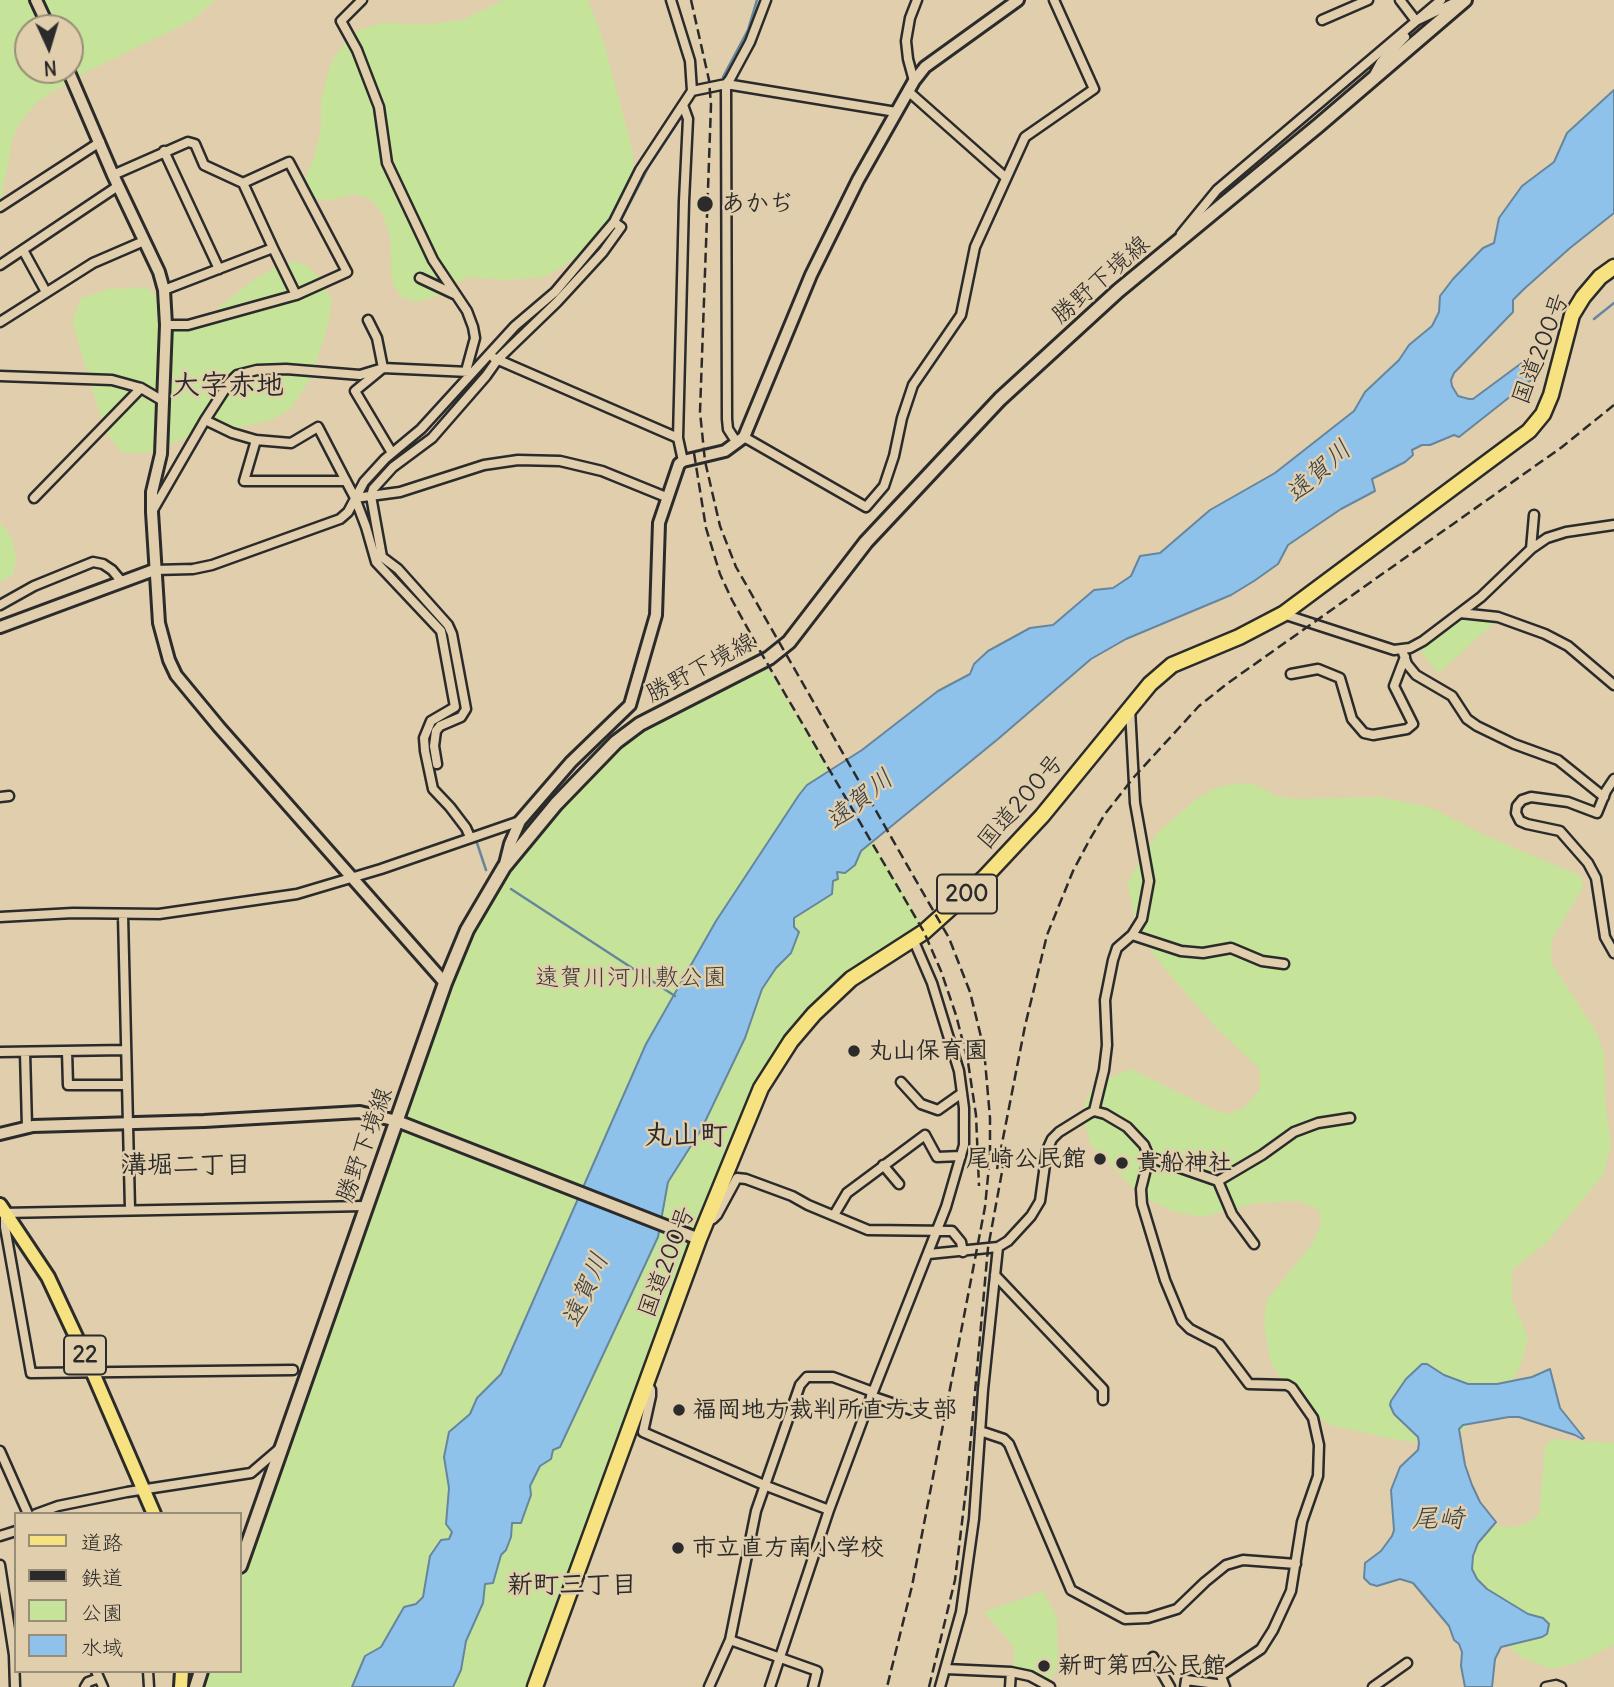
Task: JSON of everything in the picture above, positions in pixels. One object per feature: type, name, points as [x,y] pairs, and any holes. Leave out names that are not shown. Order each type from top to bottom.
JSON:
[{"type":"highway","name":"国道200号","points":[[535,1687],[646,1382],[695,1238],[707,1219],[761,1088],[791,1041],[814,1014],[851,979],[913,939],[985,877],[1042,817],[1150,684],[1172,666],[1239,637],[1283,614],[1529,431],[1544,414],[1572,316],[1583,296],[1600,277],[1614,267]]},
{"type":"main road","name":"勝野下境線","points":[[242,1560],[365,1206],[402,1123],[445,982],[467,930],[505,867],[556,804],[616,742],[640,724],[769,658],[789,642],[866,542],[1000,399],[1118,290],[1463,0]]},
{"type":"main road","name":"22","points":[[2,1210],[48,1277],[153,1512]]},
{"type":"street","points":[[362,0],[341,21],[357,50],[379,107],[387,163],[433,260],[457,296],[473,327],[475,338],[469,372]]},
{"type":"street","points":[[473,836],[433,789],[429,751],[440,726],[461,717],[466,709],[452,635],[448,625],[398,569],[382,556],[371,496],[373,489],[393,467],[432,438],[486,376],[493,357],[514,326],[555,292],[617,223],[640,170],[692,91],[690,61],[671,0]]},
{"type":"street","points":[[766,0],[750,42],[726,84],[728,429],[741,440],[866,507],[884,486],[913,385],[961,315],[975,247],[1025,137],[1094,89],[1054,0]]},
{"type":"street","points":[[917,0],[909,18],[906,41],[911,86],[1006,177]]},
{"type":"street","points":[[505,867],[510,844],[520,821],[557,777],[630,705],[656,615],[659,523],[679,464],[712,455],[741,440],[811,275],[858,180],[911,86],[935,60],[1018,0]]},
{"type":"street","points":[[1322,20],[1368,0]]},
{"type":"street","points":[[1400,0],[1412,24]]},
{"type":"street","points":[[1177,243],[1182,232],[1217,190],[1441,0]]},
{"type":"street","points":[[1373,78],[1381,62],[1405,37],[1412,24],[1463,0]]},
{"type":"street","points":[[74,84],[159,272],[164,290],[166,325],[160,454],[152,492],[154,570],[163,644],[176,675],[350,877],[445,982]]},
{"type":"street","points":[[692,91],[726,84],[896,112]]},
{"type":"street","points":[[683,105],[688,119],[681,269],[683,281],[678,438],[683,461]]},
{"type":"street","points":[[0,207],[100,142]]},
{"type":"street","points":[[113,175],[164,151],[188,142],[195,144],[204,165],[243,183],[296,295]]},
{"type":"street","points":[[164,151],[219,269]]},
{"type":"street","points":[[166,325],[188,325],[296,295],[347,272],[289,162],[243,183]]},
{"type":"street","points":[[0,265],[118,186]]},
{"type":"street","points":[[0,322],[93,263],[144,241]]},
{"type":"street","points":[[164,290],[273,248]]},
{"type":"street","points":[[23,250],[46,292]]},
{"type":"street","points":[[420,278],[457,296]]},
{"type":"street","points":[[368,320],[377,338],[383,368]]},
{"type":"street","points":[[493,357],[678,438]]},
{"type":"street","points":[[0,627],[154,570],[193,569],[212,565],[340,519],[348,512],[364,482],[392,453],[421,429],[469,372],[493,357]]},
{"type":"street","points":[[152,512],[205,421],[237,375],[257,370],[286,369],[360,375],[383,368],[469,372]]},
{"type":"street","points":[[383,368],[355,391],[392,453]]},
{"type":"street","points":[[0,376],[112,380],[141,388],[163,401]]},
{"type":"street","points":[[34,498],[141,388]]},
{"type":"street","points":[[205,421],[256,440],[291,443],[318,427],[355,498],[376,562],[424,612],[442,636],[456,707],[431,721],[424,738],[437,764]]},
{"type":"street","points":[[256,440],[243,481],[346,481]]},
{"type":"street","points":[[355,498],[400,492],[484,465],[518,460],[561,461],[602,471],[666,497]]},
{"type":"street","points":[[1531,549],[1534,514]]},
{"type":"street","points":[[1291,674],[1318,669],[1340,678],[1345,699],[1358,728],[1364,733],[1407,729],[1413,724],[1394,687],[1404,653],[1481,597],[1531,549],[1547,538],[1566,532],[1614,525]]},
{"type":"street","points":[[0,605],[34,586],[93,562],[112,569],[122,582]]},
{"type":"street","points":[[1460,613],[1498,617],[1545,634],[1568,646],[1614,685]]},
{"type":"street","points":[[1283,614],[1404,653],[1416,675],[1452,696],[1468,719],[1477,726],[1514,744],[1558,760],[1604,797]]},
{"type":"street","points":[[1094,1111],[1107,1045],[1106,989],[1117,948],[1132,934],[1142,919],[1150,881],[1135,803],[1130,707]]},
{"type":"street","points":[[1614,779],[1597,813],[1568,802],[1531,797],[1522,800],[1516,813],[1520,821],[1527,824],[1560,831],[1588,863],[1596,878],[1605,937],[1614,953]]},
{"type":"street","points":[[0,917],[73,913],[159,914],[297,894],[393,865],[520,821]]},
{"type":"street","points":[[123,915],[130,1209]]},
{"type":"street","points":[[1132,934],[1181,951],[1203,953],[1231,948],[1262,961],[1284,964]]},
{"type":"street","points":[[770,1687],[829,1510],[872,1394],[929,1254],[955,1181],[964,1145],[959,1071],[932,983],[913,939]]},
{"type":"street","points":[[0,1052],[125,1050]]},
{"type":"street","points":[[67,1051],[68,1085],[126,1085]]},
{"type":"street","points":[[25,1052],[27,1126]]},
{"type":"street","points":[[901,1082],[921,1104],[938,1110],[962,1093]]},
{"type":"street","points":[[929,1254],[998,1247],[1008,1241],[1031,1216],[1040,1201],[1047,1150],[1052,1139],[1094,1111],[1105,1114],[1128,1127],[1144,1144],[1149,1157],[1141,1189],[1142,1204],[1165,1280],[1182,1321],[1190,1329],[1219,1344],[1249,1384],[1287,1385],[1292,1388],[1313,1418],[1319,1445],[1318,1476],[1302,1522],[1291,1591],[1273,1630],[1253,1655],[1224,1674],[1224,1686],[1186,1681],[1184,1687]]},
{"type":"street","points":[[0,1134],[27,1126],[127,1124],[350,1112],[374,1114],[695,1238]]},
{"type":"street","points":[[1218,1181],[1294,1132],[1318,1123],[1350,1118]]},
{"type":"street","points":[[834,1215],[847,1193],[925,1136],[937,1157],[961,1156]]},
{"type":"street","points":[[1149,1157],[1218,1181],[1232,1213],[1254,1244]]},
{"type":"street","points":[[883,1165],[899,1184]]},
{"type":"street","points":[[707,1219],[713,1219],[717,1215],[737,1178],[746,1179],[868,1230],[952,1231],[961,1242],[963,1252]]},
{"type":"street","points":[[293,1370],[31,1373],[2,1210],[365,1206]]},
{"type":"street","points":[[940,1687],[961,1612],[974,1519],[998,1247]]},
{"type":"street","points":[[995,1275],[1103,1389],[1102,1400]]},
{"type":"street","points":[[709,1687],[730,1640],[756,1511],[802,1380],[814,1376],[833,1377],[915,1411]]},
{"type":"street","points":[[646,1382],[651,1396],[643,1432],[829,1510]]},
{"type":"street","points":[[980,1431],[1004,1439],[1009,1444],[1072,1590],[1125,1619],[1148,1618],[1177,1609],[1226,1565],[1243,1560],[1296,1564]]},
{"type":"street","points":[[42,1512],[58,1506],[251,1473],[283,1446]]},
{"type":"street","points":[[0,1451],[27,1512]]},
{"type":"street","points":[[0,1565],[14,1649]]},
{"type":"street","points":[[730,1640],[817,1671],[813,1687]]},
{"type":"street","points":[[1153,1657],[1170,1687]]},
{"type":"street","points":[[1373,1687],[1407,1663]]},
{"type":"street","points":[[946,1669],[1011,1672],[1030,1676],[1050,1687]]},
{"type":"street","points":[[1010,1687],[1011,1672]]},
{"type":"street","points":[[85,1687],[88,1682],[100,1679]]},
{"type":"street","points":[[1546,1687],[1561,1687]]},
{"type":"green space","points":[[0,0],[216,0],[191,21],[84,73],[84,14],[14,14],[14,84],[65,84],[38,101],[21,121],[13,137],[0,205]]},
{"type":"green space","points":[[504,0],[588,0],[602,36],[633,152],[634,181],[623,206],[579,254],[544,277],[505,280],[469,277],[454,284],[444,294],[416,302],[401,297],[392,282],[390,236],[382,212],[370,199],[354,194],[332,200],[314,199],[306,191],[306,175],[314,158],[321,130],[321,101],[329,69],[353,32],[382,23],[427,24],[462,20]]},
{"type":"green space","points":[[280,264],[305,264],[318,276],[332,300],[328,325],[311,378],[290,409],[272,420],[238,428],[207,431],[142,453],[122,453],[105,431],[74,328],[73,320],[81,298],[110,289],[146,287],[159,298],[178,325],[209,316],[249,283]]},
{"type":"green space","points":[[0,522],[12,538],[16,559],[13,575],[0,582]]},
{"type":"green space","points":[[1456,620],[1495,622],[1440,672],[1435,670],[1422,653],[1424,643]]},
{"type":"green space","name":"遠賀川河川敷公園","points":[[766,665],[922,924],[850,971],[809,1010],[780,1044],[757,1084],[690,1246],[528,1687],[202,1687],[207,1673],[242,1673],[242,1575],[408,1103],[472,931],[498,885],[560,805],[618,746],[649,725]]},
{"type":"green space","points":[[1238,783],[1257,785],[1276,796],[1296,799],[1380,797],[1432,808],[1484,835],[1581,876],[1583,887],[1551,941],[1552,964],[1595,1030],[1604,1052],[1605,1101],[1611,1145],[1603,1175],[1547,1242],[1512,1270],[1512,1301],[1528,1337],[1521,1365],[1506,1394],[1453,1438],[1431,1444],[1397,1440],[1330,1425],[1292,1398],[1270,1360],[1264,1323],[1267,1300],[1312,1244],[1321,1224],[1319,1210],[1300,1201],[1256,1203],[1202,1217],[1175,1212],[1141,1196],[1091,1145],[1085,1124],[1084,1105],[1094,1084],[1131,1069],[1214,1110],[1228,1114],[1245,1107],[1260,1089],[1259,1068],[1218,1030],[1154,956],[1137,925],[1127,883],[1158,832],[1199,797],[1219,787]]},
{"type":"green space","points":[[1553,1439],[1614,1443],[1614,1645],[1574,1664],[1552,1669],[1525,1659],[1493,1636],[1446,1532],[1467,1525],[1512,1527],[1525,1524],[1539,1515],[1545,1447]]},
{"type":"green space","points":[[1043,1591],[1057,1617],[1058,1665],[1050,1681],[1014,1667],[1014,1647],[984,1612]]},
{"type":"water","name":"遠賀川","points":[[1614,90],[1614,213],[1570,248],[1513,300],[1513,312],[1454,373],[1451,380],[1458,396],[1473,399],[1523,362],[1535,377],[1459,437],[1454,435],[1430,445],[1422,445],[1412,450],[1413,455],[1405,462],[1372,479],[1375,491],[1341,509],[1288,545],[1278,564],[1254,581],[1231,595],[1126,639],[1091,659],[861,851],[855,865],[845,873],[837,872],[838,879],[833,881],[832,894],[794,918],[794,927],[799,932],[791,953],[776,968],[762,989],[745,1038],[701,1130],[668,1182],[658,1237],[560,1447],[553,1450],[551,1459],[540,1466],[530,1486],[531,1495],[521,1523],[512,1523],[511,1537],[501,1555],[493,1583],[485,1584],[483,1603],[466,1641],[461,1670],[453,1687],[352,1687],[365,1656],[381,1647],[404,1607],[416,1604],[423,1597],[430,1556],[441,1540],[449,1539],[452,1532],[446,1524],[449,1488],[444,1457],[449,1432],[470,1414],[477,1398],[501,1374],[646,1044],[716,921],[799,795],[807,785],[862,750],[938,691],[970,674],[974,664],[988,651],[1030,628],[1053,625],[1094,590],[1113,588],[1131,576],[1140,556],[1160,553],[1210,510],[1275,473],[1354,411],[1365,392],[1399,360],[1409,345],[1432,326],[1439,312],[1440,296],[1453,279],[1483,248],[1494,243],[1499,218],[1522,186],[1554,162],[1567,133]]},
{"type":"water","name":"尾崎","points":[[1422,1364],[1468,1384],[1497,1384],[1532,1377],[1550,1369],[1560,1408],[1584,1438],[1519,1417],[1463,1425],[1459,1429],[1465,1465],[1472,1485],[1480,1502],[1496,1522],[1478,1543],[1472,1569],[1487,1589],[1528,1614],[1543,1618],[1549,1624],[1547,1634],[1542,1637],[1501,1647],[1495,1659],[1492,1687],[1465,1687],[1459,1644],[1454,1640],[1449,1626],[1413,1583],[1400,1579],[1377,1586],[1364,1578],[1365,1563],[1381,1551],[1394,1530],[1391,1490],[1400,1467],[1418,1450],[1418,1437],[1394,1414],[1391,1401],[1406,1379]]},
{"type":"waterway","points":[[723,77],[748,30],[757,0]]},
{"type":"waterway","points":[[563,288],[622,218],[649,166],[680,119]]},
{"type":"waterway","points":[[497,352],[557,295]]},
{"type":"waterway","points":[[1594,319],[1614,303]]},
{"type":"waterway","points":[[366,490],[389,463],[429,434],[488,364]]},
{"type":"waterway","points":[[368,506],[373,537]]},
{"type":"waterway","points":[[379,560],[437,621]]},
{"type":"waterway","points":[[444,629],[450,656]]},
{"type":"waterway","points":[[437,721],[457,714],[460,707],[453,677]]},
{"type":"waterway","points":[[428,743],[431,729]]},
{"type":"waterway","points":[[446,797],[456,806],[473,834]]},
{"type":"waterway","points":[[476,840],[486,870]]},
{"type":"waterway","points":[[511,889],[675,996]]},
{"type":"railway","points":[[691,0],[709,80],[711,105],[700,412],[705,461],[720,526],[736,567],[949,938],[970,992],[984,1049],[990,1118],[990,1156],[985,1207],[912,1586],[887,1687]]},
{"type":"railway","points":[[997,1169],[1025,1026],[1047,935],[1073,871],[1090,839],[1105,814],[1134,777],[1199,706],[1228,683],[1562,447],[1614,405]]},
{"type":"railway","points":[[694,453],[706,528],[720,574],[732,600],[924,932],[941,971],[968,1062],[976,1115],[979,1186]]},
{"type":"railway","points":[[929,1687],[955,1580],[967,1481],[988,1248],[1004,1161]]},
{"type":"place","name":"あかぢ","points":[[705,204]]},
{"type":"place","name":"丸山保育園","points":[[854,1051]]},
{"type":"place","name":"尾崎公民館","points":[[1100,1159]]},
{"type":"place","name":"貴船神社","points":[[1122,1163]]},
{"type":"place","name":"福岡地方裁判所直方支部","points":[[679,1410]]},
{"type":"place","name":"市立直方南小学校","points":[[678,1548]]},
{"type":"place","name":"新町第四公民館","points":[[1044,1666]]},
{"type":"district","name":"大字赤地","points":[[228,386]]},
{"type":"district","name":"丸山町","points":[[686,1136]]},
{"type":"district","name":"溝堀二丁目","points":[[186,1166]]},
{"type":"district","name":"新町三丁目","points":[[572,1586]]}]
